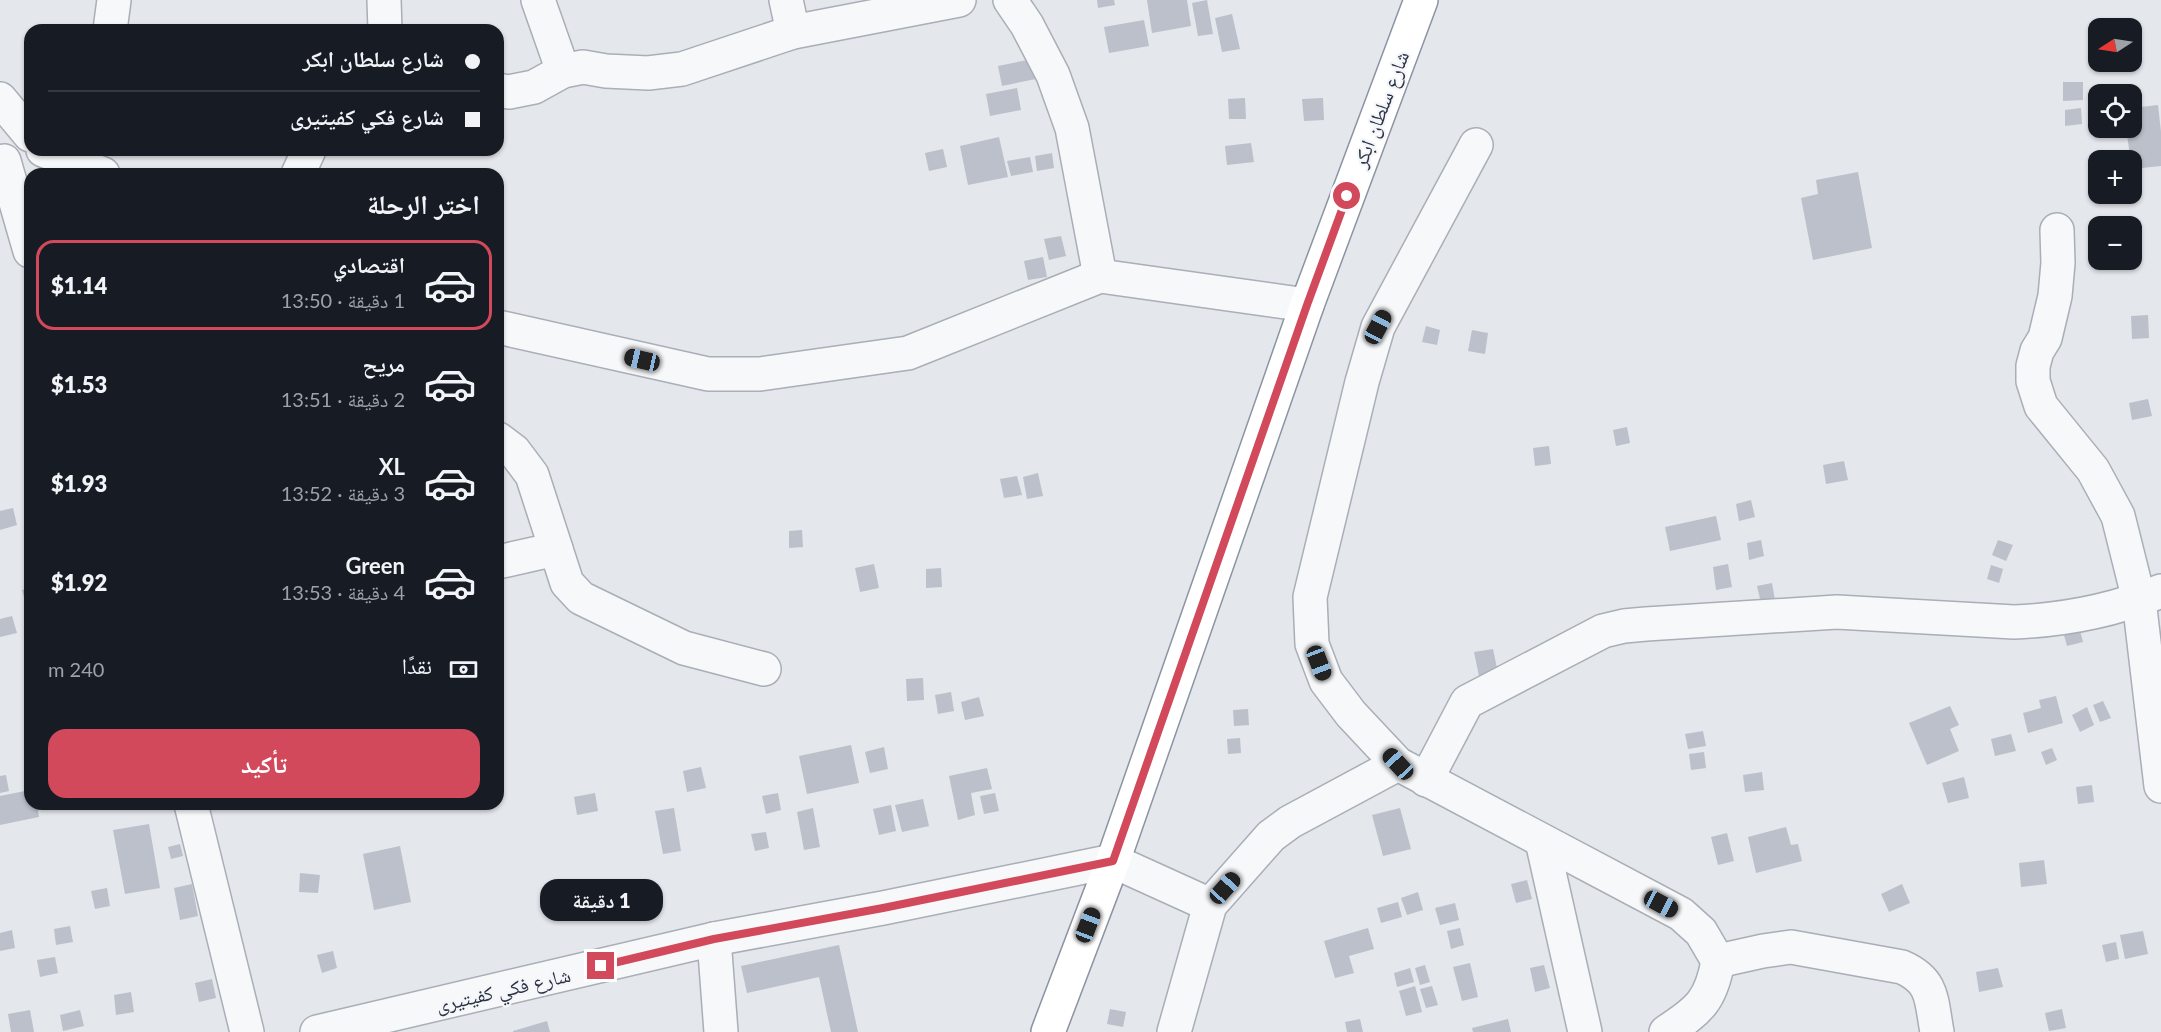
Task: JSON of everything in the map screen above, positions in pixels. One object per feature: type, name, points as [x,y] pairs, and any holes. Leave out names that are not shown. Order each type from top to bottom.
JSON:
[{"type":"highway","name":"شارع سلطان ابكر","points":[[1048,1032],[1113,861],[1307,305],[1421,0]]},
{"type":"street","points":[[111,24],[114,0]]},
{"type":"street","points":[[384,0],[386,24]]},
{"type":"street","points":[[538,0],[564,71]]},
{"type":"street","points":[[786,0],[793,32]]},
{"type":"street","points":[[504,91],[534,87],[564,71],[583,67],[606,71],[648,73],[682,69],[793,32],[959,0]]},
{"type":"street","points":[[1010,0],[1027,25],[1053,75],[1072,128],[1100,276]]},
{"type":"street","points":[[0,99],[24,128]]},
{"type":"street","points":[[1476,145],[1378,327],[1362,382],[1310,597],[1312,644],[1326,681],[1351,714],[1398,764],[1681,914],[1701,932],[1719,961],[1709,995],[1701,1005],[1666,1032]]},
{"type":"street","points":[[24,155],[2,161],[24,232]]},
{"type":"street","points":[[64,156],[98,165]]},
{"type":"street","points":[[2057,230],[2058,263],[2055,296],[2045,338],[2037,351],[2033,366],[2033,381],[2041,406],[2093,470],[2118,516],[2150,596],[2161,786]]},
{"type":"street","points":[[504,328],[708,374],[760,374],[908,353],[1100,276],[1307,305]]},
{"type":"street","points":[[504,443],[514,451],[532,475],[567,583],[580,598],[684,648],[764,669]]},
{"type":"street","points":[[504,561],[556,549]]},
{"type":"street","points":[[1426,780],[1467,702],[1603,631],[1624,626],[1838,612],[2014,622],[2035,621],[2065,617],[2150,596]]},
{"type":"street","points":[[1174,1032],[1210,905],[1277,831],[1398,764]]},
{"type":"street","points":[[192,810],[247,1032]]},
{"type":"street","points":[[1542,841],[1584,1032]]},
{"type":"street","points":[[1113,861],[1210,905]]},
{"type":"street","name":"شارع فكي كفيتيرى","points":[[318,1032],[714,939],[883,908],[1113,861]]},
{"type":"street","points":[[714,939],[721,1032]]},
{"type":"street","points":[[1719,961],[1791,947],[1902,967],[1917,974],[1928,987],[1937,1032]]},
{"type":"building","points":[[1097,0],[1114,0],[1115,5],[1098,8]]},
{"type":"building","points":[[1147,0],[1187,0],[1191,26],[1152,33]]},
{"type":"building","points":[[1207,0],[1213,34],[1198,36],[1192,3]]},
{"type":"building","points":[[1232,14],[1240,49],[1222,52],[1215,18]]},
{"type":"building","points":[[1144,20],[1149,46],[1109,53],[1104,27]]},
{"type":"building","points":[[1032,59],[1036,79],[1002,86],[998,66]]},
{"type":"building","points":[[2063,82],[2083,82],[2083,100],[2063,101]]},
{"type":"building","points":[[1017,88],[1021,110],[990,116],[986,94]]},
{"type":"building","points":[[1245,98],[1246,119],[1229,119],[1228,99]]},
{"type":"building","points":[[1323,98],[1324,120],[1304,121],[1302,99]]},
{"type":"building","points":[[2158,105],[2161,166],[2142,168],[2142,150],[2129,150],[2127,138],[2142,138],[2142,107]]},
{"type":"building","points":[[2081,108],[2082,124],[2065,126],[2065,110]]},
{"type":"building","points":[[999,137],[1008,177],[968,185],[960,146]]},
{"type":"building","points":[[1251,143],[1254,162],[1227,165],[1225,146]]},
{"type":"building","points":[[943,149],[947,167],[929,171],[925,153]]},
{"type":"building","points":[[1052,153],[1054,168],[1037,171],[1035,156]]},
{"type":"building","points":[[1030,157],[1033,172],[1011,176],[1007,161]]},
{"type":"building","points":[[1858,172],[1872,248],[1813,260],[1801,198],[1818,194],[1816,180]]},
{"type":"building","points":[[1061,236],[1066,256],[1049,260],[1044,239]]},
{"type":"building","points":[[1043,257],[1047,277],[1028,280],[1024,261]]},
{"type":"building","points":[[2148,315],[2149,338],[2132,339],[2131,316]]},
{"type":"building","points":[[1426,326],[1440,330],[1437,345],[1422,342]]},
{"type":"building","points":[[1472,330],[1488,333],[1485,354],[1468,351]]},
{"type":"building","points":[[2148,399],[2152,416],[2132,420],[2129,403]]},
{"type":"building","points":[[1627,427],[1630,443],[1616,446],[1613,430]]},
{"type":"building","points":[[1549,446],[1551,464],[1535,466],[1533,448]]},
{"type":"building","points":[[1844,461],[1848,480],[1826,484],[1823,465]]},
{"type":"building","points":[[1038,473],[1043,496],[1027,499],[1023,477]]},
{"type":"building","points":[[1017,476],[1022,495],[1004,498],[1000,479]]},
{"type":"building","points":[[1751,500],[1755,517],[1739,521],[1736,504]]},
{"type":"building","points":[[13,508],[17,525],[0,530],[0,511]]},
{"type":"building","points":[[1716,516],[1721,540],[1670,551],[1665,527]]},
{"type":"building","points":[[802,530],[803,547],[789,548],[789,531]]},
{"type":"building","points":[[1761,540],[1764,556],[1749,560],[1747,543]]},
{"type":"building","points":[[1998,540],[2013,545],[2006,561],[1992,555]]},
{"type":"building","points":[[874,564],[879,588],[860,592],[855,568]]},
{"type":"building","points":[[1728,564],[1732,587],[1716,590],[1713,567]]},
{"type":"building","points":[[1991,565],[2003,569],[1999,583],[1987,579]]},
{"type":"building","points":[[941,568],[942,587],[926,588],[926,569]]},
{"type":"building","points":[[1772,583],[1775,600],[1761,603],[1757,586]]},
{"type":"building","points":[[12,616],[17,633],[0,637],[0,619]]},
{"type":"building","points":[[2078,623],[2083,642],[2067,646],[2062,628]]},
{"type":"building","points":[[1493,649],[1498,673],[1479,676],[1474,652]]},
{"type":"building","points":[[923,678],[924,700],[907,701],[906,679]]},
{"type":"building","points":[[951,692],[954,711],[938,714],[935,695]]},
{"type":"building","points":[[2056,696],[2063,723],[2028,733],[2023,713],[2041,708],[2039,700]]},
{"type":"building","points":[[979,697],[984,716],[965,720],[961,702]]},
{"type":"building","points":[[2103,701],[2111,718],[2100,722],[2093,705]]},
{"type":"building","points":[[1950,706],[1959,725],[1950,729],[1959,751],[1927,765],[1909,723]]},
{"type":"building","points":[[2087,707],[2094,725],[2080,732],[2072,715]]},
{"type":"building","points":[[1248,709],[1249,725],[1234,726],[1233,710]]},
{"type":"building","points":[[1703,731],[1706,746],[1688,749],[1685,734]]},
{"type":"building","points":[[2011,734],[2016,751],[1995,756],[1991,739]]},
{"type":"building","points":[[1240,738],[1241,753],[1228,754],[1227,739]]},
{"type":"building","points":[[851,745],[859,783],[807,794],[799,756]]},
{"type":"building","points":[[884,747],[888,769],[870,773],[865,752]]},
{"type":"building","points":[[2052,748],[2057,760],[2046,765],[2041,752]]},
{"type":"building","points":[[1704,752],[1706,768],[1691,770],[1689,754]]},
{"type":"building","points":[[701,767],[706,788],[687,792],[683,771]]},
{"type":"building","points":[[987,768],[992,789],[971,793],[975,815],[958,820],[949,776]]},
{"type":"building","points":[[1762,772],[1764,790],[1745,792],[1743,775]]},
{"type":"building","points":[[6,775],[9,791],[0,793],[0,776]]},
{"type":"building","points":[[1964,777],[1969,798],[1948,803],[1942,783]]},
{"type":"building","points":[[2092,785],[2094,802],[2078,804],[2076,787]]},
{"type":"building","points":[[24,791],[24,810],[38,810],[39,817],[0,825],[0,796]]},
{"type":"building","points":[[595,793],[598,811],[577,815],[574,797]]},
{"type":"building","points":[[778,793],[781,810],[766,814],[762,796]]},
{"type":"building","points":[[995,793],[999,811],[984,814],[980,796]]},
{"type":"building","points":[[923,799],[929,826],[902,832],[895,805]]},
{"type":"building","points":[[891,805],[896,831],[879,835],[873,809]]},
{"type":"building","points":[[674,808],[681,851],[663,854],[655,811]]},
{"type":"building","points":[[813,808],[820,847],[804,850],[797,812]]},
{"type":"building","points":[[1400,808],[1411,849],[1383,856],[1372,815]]},
{"type":"building","points":[[149,824],[160,888],[125,894],[113,830]]},
{"type":"building","points":[[1786,827],[1791,845],[1798,844],[1802,861],[1756,873],[1748,837]]},
{"type":"building","points":[[766,832],[769,848],[755,851],[751,834]]},
{"type":"building","points":[[1727,833],[1734,861],[1718,865],[1711,837]]},
{"type":"building","points":[[180,844],[183,856],[171,859],[168,847]]},
{"type":"building","points":[[400,846],[411,902],[374,910],[363,854]]},
{"type":"building","points":[[2044,860],[2047,884],[2021,887],[2019,863]]},
{"type":"building","points":[[300,873],[320,875],[318,893],[299,892]]},
{"type":"building","points":[[1527,880],[1532,899],[1516,903],[1511,884]]},
{"type":"building","points":[[192,884],[198,916],[180,920],[174,888]]},
{"type":"building","points":[[1902,884],[1910,903],[1889,912],[1881,894]]},
{"type":"building","points":[[107,888],[110,906],[95,909],[91,891]]},
{"type":"building","points":[[1418,892],[1423,910],[1407,915],[1401,898]]},
{"type":"building","points":[[1398,902],[1402,917],[1381,923],[1377,908]]},
{"type":"building","points":[[1455,903],[1459,920],[1440,925],[1435,908]]},
{"type":"building","points":[[70,926],[73,942],[56,945],[54,929]]},
{"type":"building","points":[[1368,928],[1374,949],[1349,956],[1354,973],[1335,978],[1324,941]]},
{"type":"building","points":[[1460,928],[1464,945],[1451,949],[1447,931]]},
{"type":"building","points":[[12,930],[15,948],[0,951],[0,933]]},
{"type":"building","points":[[2143,931],[2148,954],[2125,959],[2120,935]]},
{"type":"building","points":[[2116,942],[2119,959],[2106,962],[2102,945]]},
{"type":"building","points":[[839,945],[858,1032],[831,1032],[819,977],[747,993],[741,966]]},
{"type":"building","points":[[333,951],[337,968],[322,973],[317,955]]},
{"type":"building","points":[[55,957],[58,973],[40,977],[37,960]]},
{"type":"building","points":[[1470,963],[1478,997],[1462,1001],[1453,967]]},
{"type":"building","points":[[1425,965],[1430,982],[1420,985],[1415,968]]},
{"type":"building","points":[[1544,965],[1550,988],[1535,992],[1530,968]]},
{"type":"building","points":[[1410,968],[1414,982],[1397,987],[1394,973]]},
{"type":"building","points":[[1998,968],[2003,987],[1979,992],[1976,972]]},
{"type":"building","points":[[212,979],[216,998],[199,1002],[195,983]]},
{"type":"building","points":[[1415,986],[1422,1012],[1406,1016],[1399,991]]},
{"type":"building","points":[[1432,986],[1438,1005],[1426,1008],[1420,989]]},
{"type":"building","points":[[131,992],[134,1012],[116,1015],[114,995]]},
{"type":"building","points":[[1110,1009],[1126,1012],[1123,1027],[1107,1024]]},
{"type":"building","points":[[2062,1009],[2066,1028],[2049,1031],[2045,1013]]},
{"type":"building","points":[[30,1010],[34,1032],[11,1032],[8,1014]]},
{"type":"building","points":[[80,1010],[84,1026],[63,1031],[60,1015]]},
{"type":"building","points":[[1360,1019],[1363,1032],[1347,1032],[1345,1022]]},
{"type":"building","points":[[1508,1019],[1511,1032],[1473,1032],[1472,1028]]},
{"type":"building","points":[[547,1021],[550,1032],[513,1032],[513,1031]]},
{"type":"route","points":[[601,966],[714,939],[883,908],[1113,861],[1347,196]]}]
